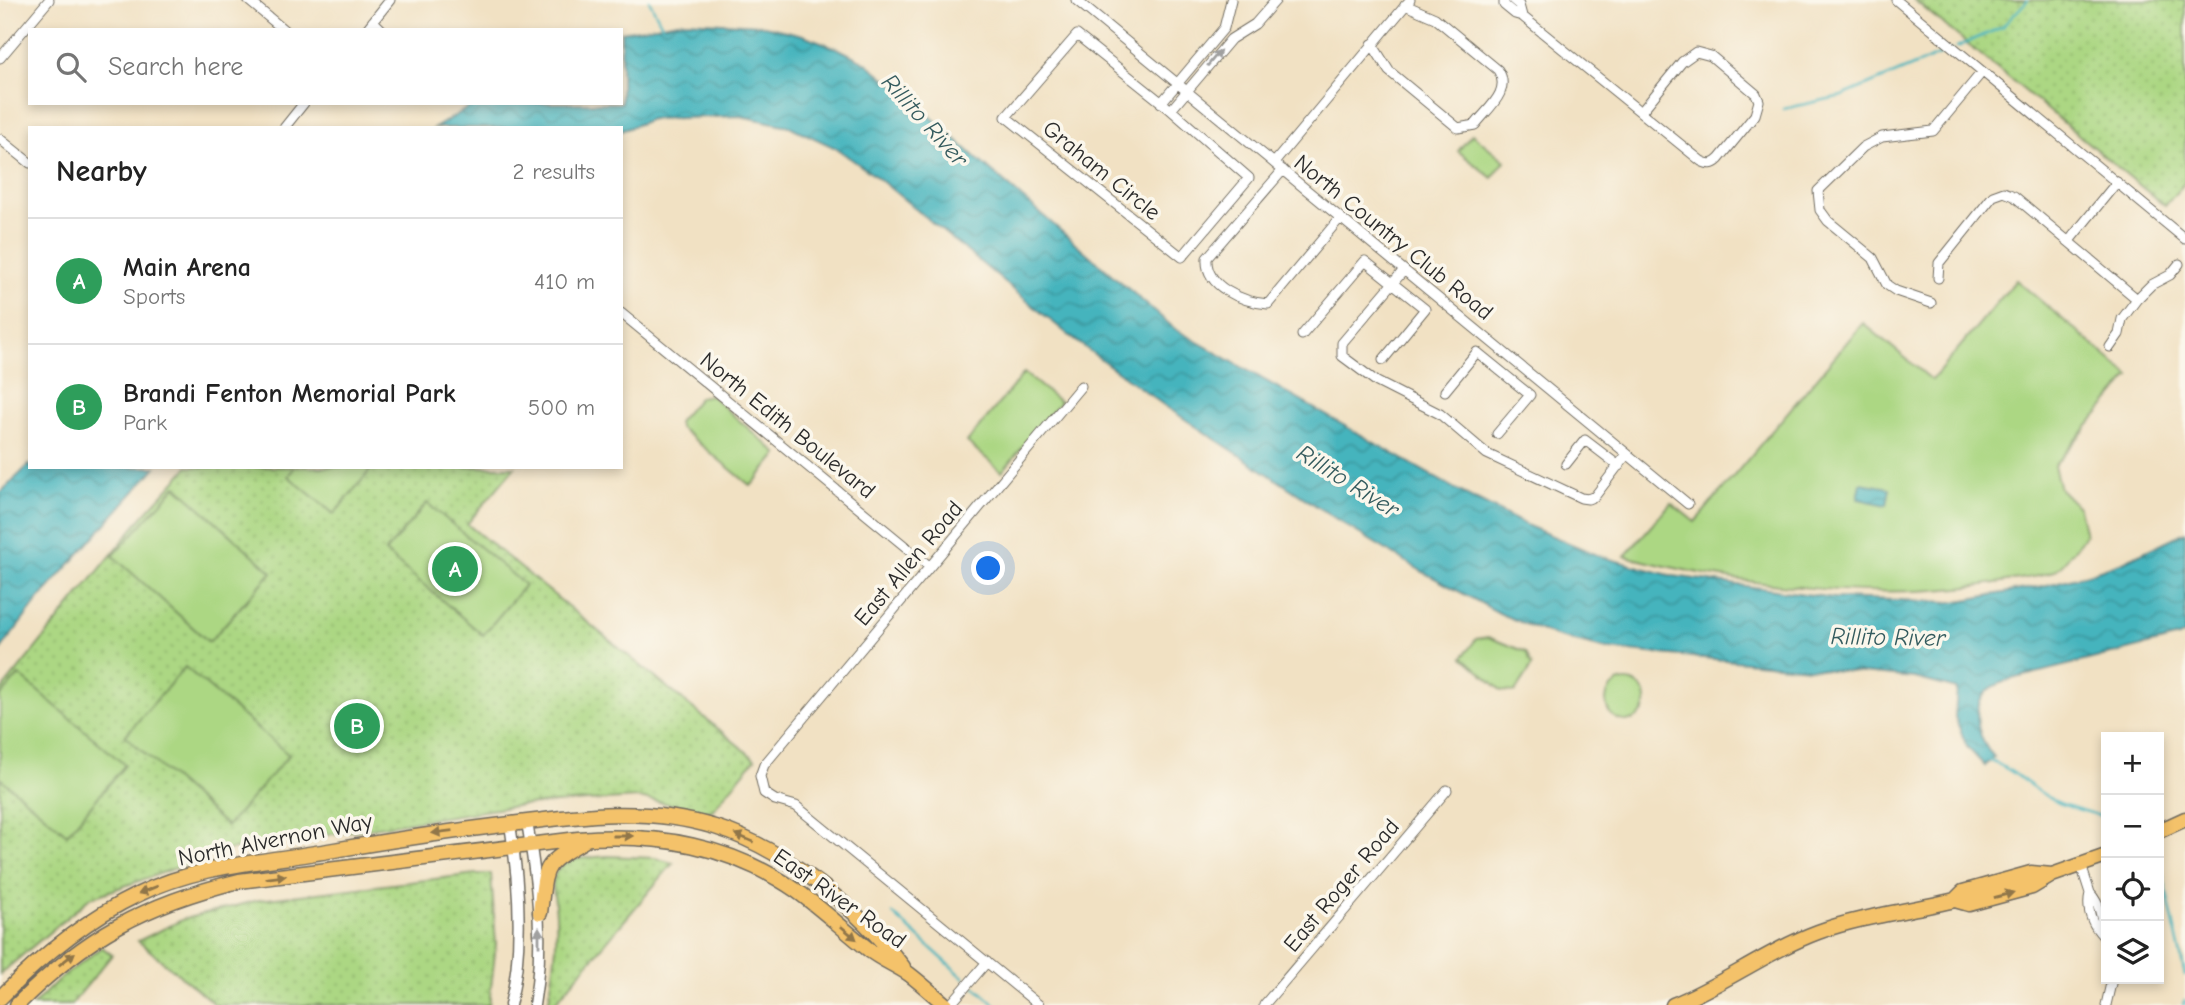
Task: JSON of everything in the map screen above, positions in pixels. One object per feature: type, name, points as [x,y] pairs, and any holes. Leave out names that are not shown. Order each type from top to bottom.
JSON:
[{"type":"main road","name":"East River Road","points":[[510,824],[597,813],[648,814],[698,822],[737,835],[776,854],[815,881],[882,939],[908,974]]},
{"type":"main road","points":[[2164,829],[2185,819]]},
{"type":"main road","name":"North Alvernon Way","points":[[0,998],[49,951],[79,929],[139,893],[184,876],[229,866],[414,836],[510,824]]},
{"type":"main road","name":"East River Road","points":[[531,845],[625,836],[666,839],[702,847],[750,864],[799,893],[870,951],[908,974],[948,1005]]},
{"type":"main road","points":[[540,913],[545,877],[551,862],[590,838]]},
{"type":"main road","name":"North Alvernon Way","points":[[17,1005],[63,961],[88,944],[158,905],[196,891],[239,881],[531,845]]},
{"type":"main road","points":[[1673,1005],[1690,1001],[1775,951],[1816,932],[1855,920],[1955,900],[1963,892],[2031,873],[2052,875],[2101,858]]},
{"type":"street","points":[[0,58],[49,0]]},
{"type":"street","points":[[248,0],[282,28]]},
{"type":"street","points":[[368,28],[390,0]]},
{"type":"street","name":"North Country Club Road","points":[[1076,0],[1688,504]]},
{"type":"street","points":[[1161,103],[1224,28],[1231,0]]},
{"type":"street","points":[[1171,110],[1231,39],[1255,24],[1276,0]]},
{"type":"street","points":[[1504,0],[1504,5],[1515,14],[1522,16],[1701,161],[1707,164],[1715,163],[1755,115],[1759,101],[1756,94],[1711,56],[1696,52],[1682,62],[1641,112]]},
{"type":"street","points":[[1513,0],[1519,5],[1522,16]]},
{"type":"street","points":[[1896,0],[2185,239]]},
{"type":"street","points":[[1274,163],[1372,44],[1408,3],[1435,18],[1498,70],[1504,79],[1504,90],[1475,125],[1458,128],[1389,71],[1372,44]]},
{"type":"street","points":[[373,21],[380,28]]},
{"type":"street","name":"Graham Circle","points":[[1076,35],[1171,110],[1249,178],[1182,257],[1006,117],[1076,35]]},
{"type":"street","points":[[1931,303],[1896,291],[1887,285],[1873,258],[1828,221],[1820,210],[1818,191],[1863,146],[1882,137],[1933,131],[1982,72]]},
{"type":"street","points":[[286,126],[302,105]]},
{"type":"street","points":[[0,139],[28,161]]},
{"type":"street","points":[[1283,170],[1208,258],[1207,271],[1213,280],[1239,297],[1253,303],[1268,304],[1340,218]]},
{"type":"street","points":[[2068,241],[2117,182]]},
{"type":"street","points":[[1938,278],[1939,262],[1993,196],[2002,190],[2014,196],[2137,299]]},
{"type":"street","points":[[1302,335],[1364,261],[1425,309],[1382,360]]},
{"type":"street","points":[[2109,347],[2119,334],[2122,319],[2137,299],[2179,264]]},
{"type":"street","points":[[1404,270],[1342,344],[1342,356],[1359,370],[1440,414],[1482,451],[1581,498],[1595,496],[1628,454]]},
{"type":"street","name":"North Edith Boulevard","points":[[623,315],[929,566]]},
{"type":"street","points":[[1445,390],[1477,352],[1530,395],[1497,434]]},
{"type":"street","points":[[1506,375],[1517,363]]},
{"type":"street","name":"East Allen Road","points":[[764,765],[1081,386]]},
{"type":"street","points":[[1566,464],[1585,440],[1619,466]]},
{"type":"street","name":"East River Road","points":[[764,765],[760,776],[764,793],[796,806],[1039,1005]]},
{"type":"street","name":"East Roger Road","points":[[1264,1005],[1447,790]]},
{"type":"street","points":[[527,822],[540,913],[534,1005]]},
{"type":"street","points":[[510,824],[517,950],[510,1005]]},
{"type":"street","points":[[2081,865],[2090,893],[2087,907],[2094,927],[2101,934]]},
{"type":"street","name":"East River Road","points":[[948,1005],[987,962]]},
{"type":"street","points":[[2106,1005],[2111,984]]},
{"type":"green space","points":[[1914,0],[2185,0],[2185,182],[2165,206]]},
{"type":"green space","points":[[1472,134],[1505,161],[1492,178],[1458,151]]},
{"type":"green space","points":[[2016,280],[2130,376],[2054,466],[2060,489],[2079,508],[2085,535],[2058,569],[2039,576],[1966,587],[1868,591],[1767,584],[1625,556],[1671,503],[1695,522],[1863,323],[1932,380]]},
{"type":"green space","points":[[1024,373],[1060,402],[1002,472],[967,442]]},
{"type":"green space","points":[[710,395],[778,454],[751,486],[679,427],[678,422],[700,397]]},
{"type":"green space","points":[[186,469],[513,469],[467,524],[755,759],[711,812],[638,798],[522,805],[228,850],[90,898],[0,974],[0,692],[143,516]]},
{"type":"green space","points":[[293,469],[371,469],[334,514],[288,476]]},
{"type":"green space","points":[[176,486],[272,572],[209,642],[113,556]]},
{"type":"green space","points":[[427,503],[525,585],[483,635],[385,552]]},
{"type":"green space","points":[[1488,637],[1526,652],[1532,666],[1515,692],[1502,691],[1463,657],[1476,639]]},
{"type":"green space","points":[[185,667],[289,755],[227,826],[125,736]]},
{"type":"green space","points":[[19,675],[125,765],[67,834],[0,778],[0,697]]},
{"type":"green space","points":[[1626,681],[1634,682],[1640,687],[1645,693],[1645,709],[1640,715],[1634,720],[1626,721],[1618,720],[1612,715],[1607,709],[1606,701],[1607,693],[1612,687],[1618,682]]},
{"type":"green space","points":[[607,856],[655,858],[673,863],[553,1005],[548,1005],[556,941],[553,887],[555,875],[561,866],[573,860]]},
{"type":"green space","points":[[491,874],[496,944],[489,1005],[216,1005],[138,941],[184,919],[259,900]]},
{"type":"green space","points":[[102,947],[112,955],[71,1005],[33,1005],[56,982]]},
{"type":"water","name":"Rillito River","points":[[684,21],[760,25],[803,35],[865,62],[916,103],[1175,329],[1457,490],[1526,525],[1602,557],[1673,576],[1834,598],[1953,602],[2043,586],[2085,575],[2123,562],[2185,532],[2185,633],[2179,637],[2012,679],[1990,689],[1982,698],[1977,716],[1980,734],[1994,757],[1985,766],[1967,747],[1955,717],[1957,689],[1915,678],[1607,649],[1555,636],[1503,615],[1423,572],[1350,528],[1165,406],[1076,341],[878,178],[836,148],[789,126],[740,116],[651,119],[623,130],[623,126],[438,126],[473,105],[623,105],[623,32]]},
{"type":"water","points":[[28,466],[28,469],[154,469],[39,599],[0,650],[0,493]]},
{"type":"water","points":[[1861,483],[1890,488],[1887,505],[1858,499]]},
{"type":"waterway","points":[[649,0],[662,25]]},
{"type":"waterway","points":[[1957,47],[2002,27],[2028,0]]},
{"type":"waterway","points":[[1783,109],[1842,96],[1951,50]]},
{"type":"waterway","points":[[1988,760],[2008,769],[2059,803],[2101,816]]},
{"type":"waterway","points":[[2164,880],[2185,975]]},
{"type":"waterway","points":[[893,914],[964,978]]},
{"type":"waterway","points":[[975,987],[996,1005]]},
{"type":"waterway","points":[[2184,1005],[2185,1000]]},
{"type":"place","name":"Main Arena","points":[[455,569]]},
{"type":"place","name":"Brandi Fenton Memorial Park","points":[[357,726]]}]
